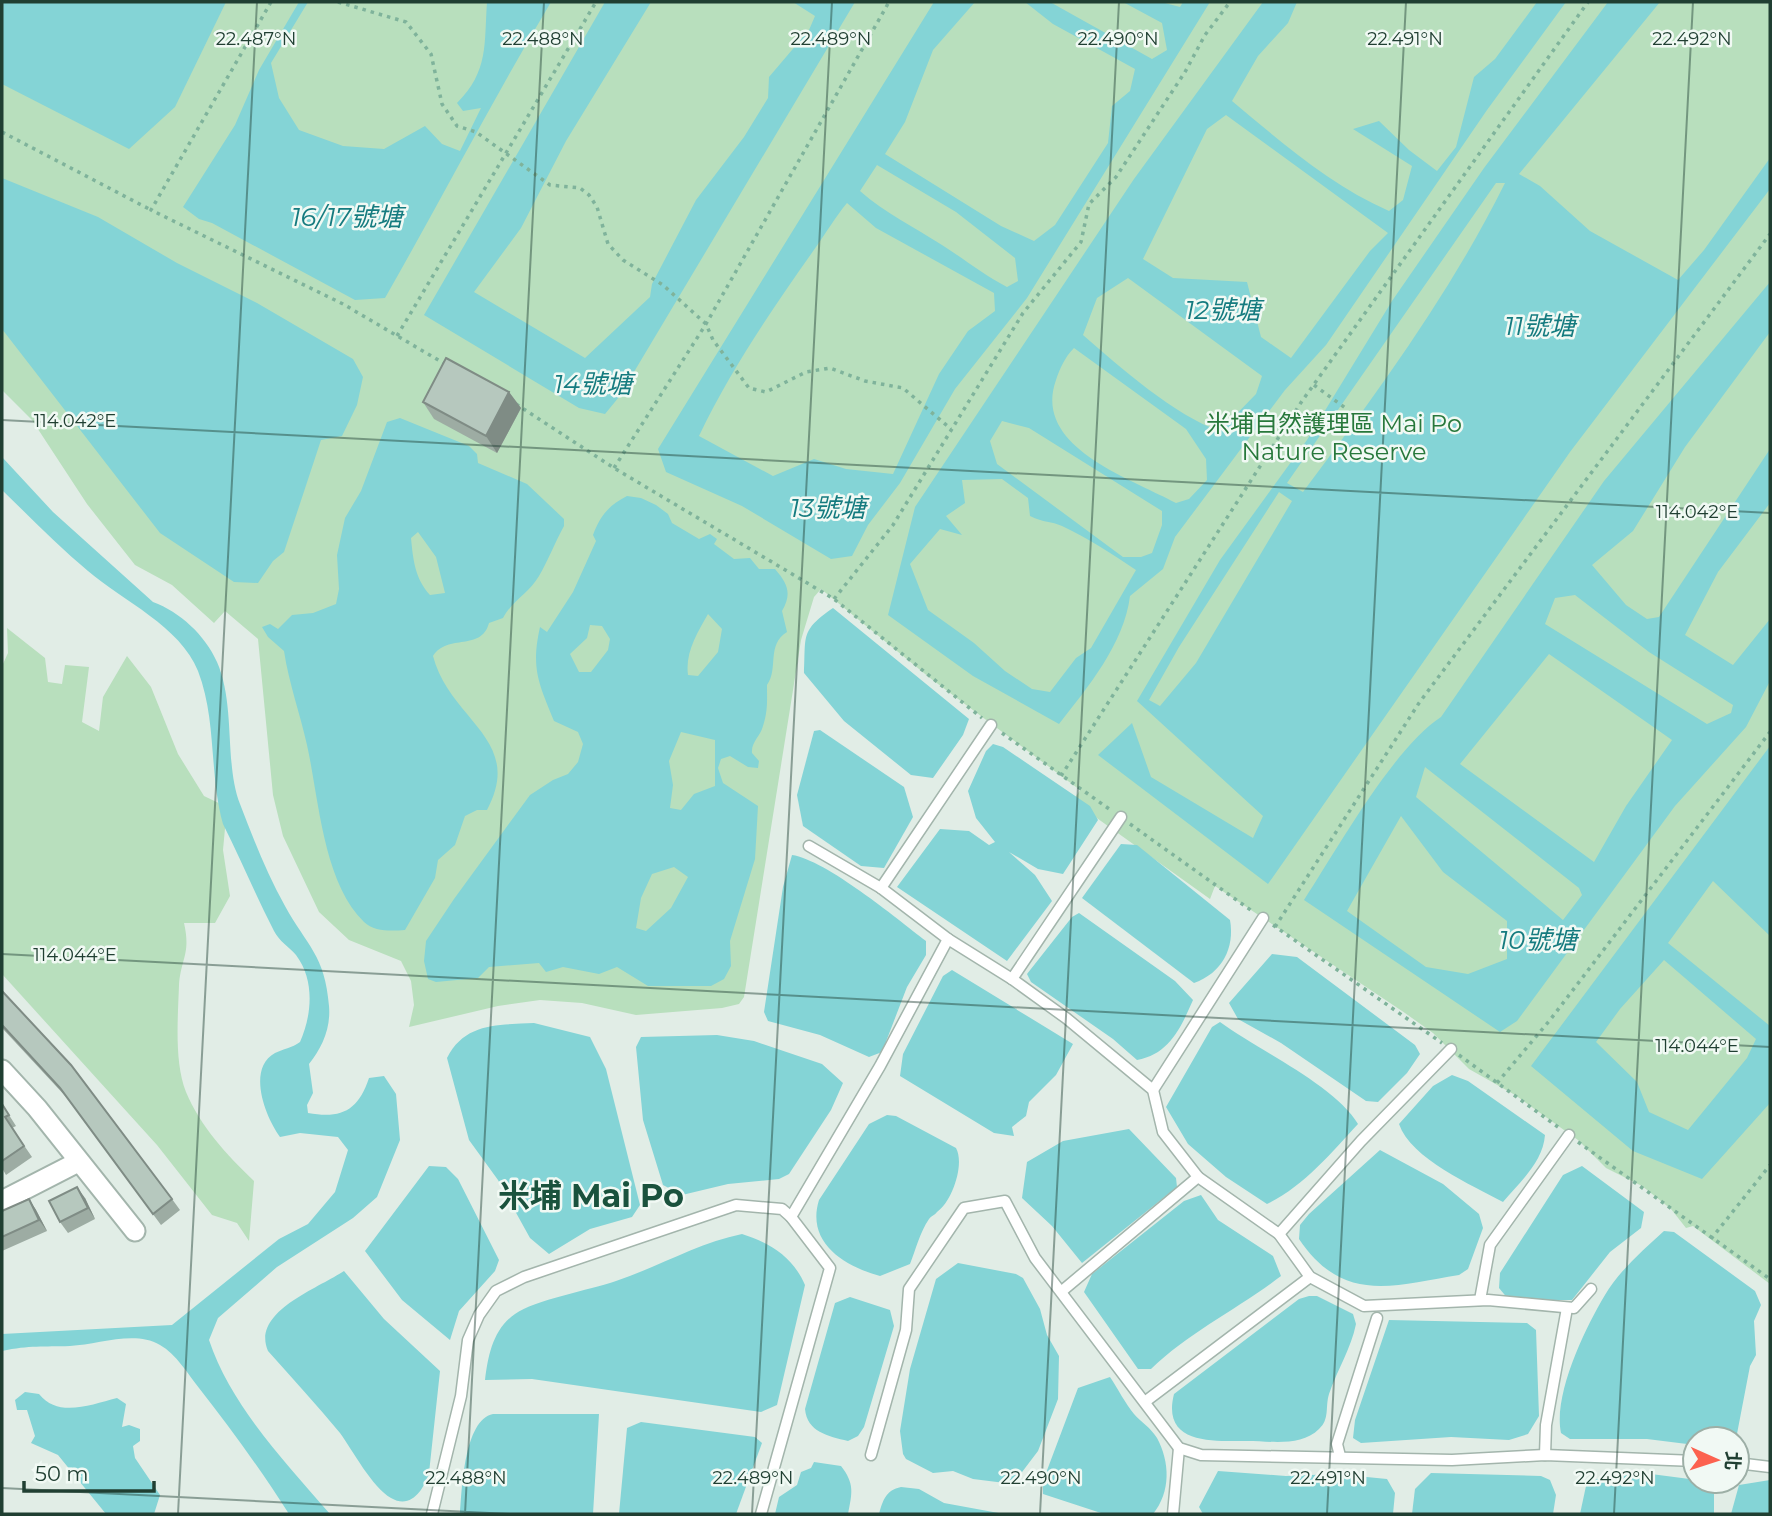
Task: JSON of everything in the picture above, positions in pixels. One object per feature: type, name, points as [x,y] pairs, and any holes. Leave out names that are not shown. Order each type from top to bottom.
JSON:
[{"type":"street","points":[[2,1070],[37,1108],[135,1231]]},
{"type":"street","points":[[2,1201],[78,1162]]},
{"type":"lane","points":[[881,888],[991,725]]},
{"type":"lane","points":[[1012,979],[1121,817]]},
{"type":"lane","points":[[809,846],[881,888],[948,939],[1012,979],[1066,1018],[1153,1090],[1163,1132],[1198,1177],[1279,1234],[1310,1277],[1364,1306],[1480,1300],[1574,1308],[1591,1289]]},
{"type":"lane","points":[[1153,1090],[1263,918]]},
{"type":"lane","points":[[791,1217],[880,1066],[948,939]]},
{"type":"lane","points":[[1279,1234],[1361,1141],[1451,1049]]},
{"type":"lane","points":[[1480,1300],[1490,1245],[1569,1135]]},
{"type":"lane","points":[[1062,1291],[1198,1177]]},
{"type":"lane","points":[[871,1455],[906,1330],[909,1289],[964,1208],[1005,1201],[1035,1258],[1179,1448],[1200,1455],[1452,1460],[1545,1455],[1681,1460]]},
{"type":"lane","points":[[432,1514],[461,1396],[468,1340],[479,1315],[496,1291],[524,1277],[736,1205],[782,1209],[830,1268],[761,1514]]},
{"type":"lane","points":[[1146,1401],[1310,1277]]},
{"type":"lane","points":[[1545,1455],[1546,1425],[1567,1308]]},
{"type":"lane","points":[[1340,1456],[1337,1444],[1377,1318]]},
{"type":"lane","points":[[1173,1514],[1179,1448]]},
{"type":"lane","points":[[1751,1465],[1770,1467]]},
{"type":"path","points":[[150,210],[271,2]]},
{"type":"path","points":[[338,2],[406,22],[431,54],[442,104],[457,126],[476,132],[550,185],[580,188],[589,195],[597,207],[608,244],[622,260],[663,285],[706,324],[713,340],[749,388],[766,391],[806,372],[830,368],[864,382],[903,388],[951,429]]},
{"type":"path","points":[[397,336],[596,2]]},
{"type":"path","points":[[614,468],[706,324],[889,2]]},
{"type":"path","points":[[834,599],[893,526],[1023,313],[1081,242],[1089,204],[1116,177],[1185,72],[1205,35],[1230,2]]},
{"type":"path","points":[[1061,776],[1314,385],[1588,2]]},
{"type":"path","points":[[2,132],[150,210],[343,304],[450,368]]},
{"type":"path","points":[[1275,927],[1419,703],[1770,234]]},
{"type":"path","points":[[1314,385],[1348,410]]},
{"type":"path","points":[[512,402],[614,468],[834,599],[991,725],[1061,776],[1451,1049],[1770,1279]]},
{"type":"path","points":[[1497,1083],[1550,1020],[1770,732]]},
{"type":"path","points":[[1711,1239],[1770,1165]]},
{"type":"green space","name":"米埔自然護理區 Mai Po Nature Reserve","points":[[2,2],[1770,2],[1770,1284],[1693,1226],[1686,1228],[1671,1209],[1642,1186],[1606,1168],[1578,1140],[1515,1095],[1469,1069],[1433,1033],[1405,1013],[1215,886],[1210,899],[1073,801],[1080,790],[930,678],[821,589],[814,597],[801,640],[744,997],[739,1004],[722,1008],[636,1015],[582,1003],[540,1000],[498,1006],[409,1027],[414,1005],[411,981],[401,961],[349,940],[319,912],[283,836],[273,795],[258,639],[225,611],[214,623],[172,585],[135,565],[87,504],[32,420],[2,390]]},
{"type":"green space","points":[[7,628],[45,658],[48,682],[62,684],[65,665],[89,667],[82,722],[99,731],[103,697],[127,656],[151,687],[178,754],[204,796],[227,807],[223,850],[230,896],[215,923],[184,923],[186,949],[179,985],[178,1053],[182,1080],[199,1117],[224,1150],[254,1181],[249,1241],[237,1223],[212,1215],[157,1145],[2,974],[2,666],[8,653]]},
{"type":"water","points":[[2,2],[226,2],[175,107],[129,149],[2,84]]},
{"type":"water","name":"16/17號塘","points":[[299,2],[308,2],[271,63],[279,98],[299,130],[343,146],[384,149],[425,126],[442,144],[460,151],[481,108],[463,111],[457,103],[475,80],[480,68],[485,44],[487,2],[551,2],[385,298],[355,300],[212,223],[199,219],[183,207],[235,125],[259,70]]},
{"type":"water","name":"14號塘","points":[[605,2],[651,2],[566,141],[521,228],[474,292],[585,358],[650,297],[652,284],[696,200],[744,137],[768,98],[769,77],[809,30],[815,16],[793,2],[855,2],[619,397],[605,414],[579,408],[424,315]]},
{"type":"water","name":"13號塘","points":[[934,2],[975,2],[933,50],[905,122],[885,154],[1001,226],[1034,241],[1055,225],[1108,143],[1112,106],[1130,91],[1135,69],[1053,24],[1025,2],[1050,2],[1152,59],[1167,50],[1162,23],[1123,2],[1161,2],[1180,7],[1183,2],[1210,2],[1027,298],[955,389],[900,483],[868,525],[852,556],[831,559],[742,506],[666,472],[658,449]],"holes":[[[877,165],[956,212],[1015,258],[1018,281],[1007,287],[860,191]],[[847,203],[876,228],[994,293],[995,311],[968,331],[939,374],[893,474],[846,469],[814,459],[773,476],[699,436],[753,339]]]},
{"type":"water","name":"12號塘","points":[[1263,2],[1297,2],[1288,23],[1258,56],[1232,101],[1326,176],[1389,211],[1403,200],[1412,166],[1353,129],[1379,121],[1409,150],[1437,171],[1456,147],[1474,77],[1495,59],[1537,2],[1566,2],[1487,110],[1326,345],[1285,390],[1175,537],[1163,569],[1130,596],[1113,648],[1093,680],[1059,724],[973,676],[888,615],[915,507],[1134,179]],"holes":[[[1226,115],[1388,233],[1370,251],[1291,358],[1261,337],[1247,282],[1173,278],[1143,259],[1207,129]],[[1128,278],[1262,376],[1256,394],[1220,431],[1185,414],[1148,389],[1083,335],[1097,298]],[[1074,348],[1186,429],[1206,459],[1207,480],[1189,499],[1176,503],[1111,471],[1071,442],[1058,424],[1052,403],[1056,380]],[[1002,421],[1029,428],[1162,511],[1162,525],[1152,553],[1141,557],[1123,557],[997,464],[990,441]],[[1002,479],[1028,498],[1030,516],[1072,531],[1136,570],[1091,648],[1076,658],[1050,692],[1032,689],[1005,671],[974,643],[928,610],[910,564],[940,529],[962,535],[946,516],[965,503],[962,480]]]},
{"type":"water","name":"11號塘","points":[[1608,2],[1660,2],[1519,174],[1540,186],[1590,231],[1678,280],[1704,250],[1770,158],[1770,189],[1570,452],[1268,884],[1098,755],[1132,723],[1151,777],[1253,838],[1263,816],[1137,701],[1220,560],[1307,440],[1392,301],[1484,168]],"holes":[[[1496,183],[1505,183],[1484,224],[1436,304],[1384,380],[1303,492],[1287,483]],[[1279,492],[1292,501],[1196,663],[1160,706],[1149,700],[1179,647]]]},
{"type":"water","points":[[2,178],[98,217],[177,263],[257,303],[353,359],[363,377],[357,405],[342,436],[321,440],[284,552],[273,561],[258,583],[234,582],[160,533],[2,329]]},
{"type":"water","name":"10號塘","points":[[1770,282],[1770,332],[1685,447],[1633,531],[1592,565],[1626,605],[1647,619],[1659,617],[1770,449],[1770,503],[1718,572],[1685,635],[1733,665],[1770,619],[1770,681],[1746,727],[1675,806],[1517,1021],[1500,1032],[1304,900],[1385,775],[1423,731],[1441,717],[1604,481]],"holes":[[[1575,595],[1649,652],[1733,705],[1731,713],[1707,724],[1545,624],[1555,598]],[[1549,654],[1672,740],[1626,806],[1594,862],[1460,764]],[[1425,767],[1579,888],[1582,895],[1563,920],[1416,797]],[[1401,816],[1443,872],[1507,921],[1507,959],[1468,974],[1426,967],[1347,911]]]},
{"type":"water","points":[[400,418],[469,446],[477,454],[478,463],[527,484],[564,519],[564,526],[539,576],[503,618],[489,623],[479,637],[447,645],[433,656],[454,697],[491,747],[497,765],[496,786],[487,810],[477,810],[465,816],[455,845],[438,860],[435,878],[405,930],[395,931],[378,929],[364,922],[339,885],[325,839],[307,745],[284,651],[268,637],[262,627],[270,624],[278,629],[292,615],[313,613],[336,604],[339,589],[337,555],[345,518],[361,491],[387,422]],"holes":[[[418,532],[436,557],[445,593],[430,595],[418,575],[411,538]]]},
{"type":"water","points":[[2,457],[53,512],[153,602],[173,612],[191,626],[206,643],[217,662],[226,697],[232,771],[240,804],[278,894],[314,952],[324,974],[329,1022],[322,1044],[309,1064],[313,1093],[307,1105],[308,1113],[330,1115],[347,1110],[359,1098],[369,1078],[384,1076],[396,1094],[400,1140],[377,1197],[353,1218],[277,1267],[218,1318],[209,1340],[231,1388],[245,1410],[330,1514],[289,1514],[246,1450],[186,1371],[160,1345],[127,1338],[81,1345],[2,1351],[2,1334],[172,1325],[279,1239],[308,1224],[335,1192],[348,1150],[338,1137],[300,1133],[280,1137],[269,1118],[261,1094],[260,1082],[266,1060],[300,1042],[309,1009],[309,986],[296,955],[274,931],[223,824],[208,709],[198,671],[190,655],[165,627],[88,571],[2,490]]},
{"type":"water","points":[[627,496],[641,498],[656,505],[668,514],[672,523],[699,539],[710,534],[717,539],[714,544],[734,559],[750,558],[759,569],[775,569],[787,589],[787,599],[782,611],[787,632],[777,643],[767,685],[765,721],[752,749],[759,761],[758,768],[748,767],[730,756],[721,759],[718,768],[723,783],[758,806],[755,859],[730,941],[731,966],[724,979],[711,986],[648,986],[617,967],[599,974],[563,967],[546,972],[539,963],[489,967],[478,978],[436,982],[428,979],[424,961],[426,941],[454,899],[530,795],[568,774],[578,762],[583,744],[578,732],[554,721],[540,685],[536,664],[537,641],[540,627],[547,632],[573,592],[596,541],[593,535],[599,522],[610,507]],"holes":[[[708,614],[722,629],[718,652],[698,676],[688,675],[690,651]],[[590,625],[602,626],[610,639],[608,650],[591,672],[579,672],[570,654],[587,638]],[[681,732],[715,740],[715,786],[694,794],[681,810],[670,808],[673,785],[669,761]],[[674,867],[688,877],[671,908],[646,931],[636,928],[641,898],[652,874]]]},
{"type":"water","points":[[833,608],[969,719],[963,735],[933,778],[911,775],[844,721],[804,673],[807,635],[815,623]]},
{"type":"water","points":[[820,730],[904,787],[913,817],[884,868],[861,866],[803,826],[797,795],[814,731]]},
{"type":"water","points":[[993,744],[1003,747],[1090,806],[1098,820],[1063,874],[1038,869],[1009,852],[1035,875],[1052,901],[1007,961],[897,887],[940,829],[969,831],[989,845],[995,842],[976,818],[968,791],[986,751]]},
{"type":"water","points":[[1770,746],[1770,936],[1713,881],[1668,943],[1770,1026],[1770,1103],[1702,1179],[1633,1151],[1531,1066]],"holes":[[[1664,960],[1756,1039],[1747,1058],[1688,1130],[1649,1112],[1637,1082],[1596,1042],[1620,1009]]]},
{"type":"water","points":[[1121,844],[1137,845],[1230,920],[1228,950],[1219,966],[1204,979],[1194,983],[1082,898]]},
{"type":"water","points":[[792,855],[806,859],[841,878],[926,941],[926,955],[907,987],[882,1052],[869,1057],[820,1035],[768,1021],[764,1012],[783,887]]},
{"type":"water","points":[[1079,913],[1175,981],[1193,1000],[1173,1038],[1158,1052],[1137,1060],[1113,1039],[1031,982],[1027,974],[1072,917]]},
{"type":"water","points":[[1272,954],[1297,957],[1415,1045],[1420,1054],[1407,1073],[1378,1102],[1366,1101],[1281,1043],[1238,1019],[1229,1003]]},
{"type":"water","points":[[952,970],[1073,1044],[1056,1075],[1029,1102],[1026,1116],[1012,1127],[1014,1136],[994,1133],[900,1076],[903,1054],[943,976]]},
{"type":"water","points":[[1220,1022],[1314,1082],[1347,1110],[1358,1124],[1304,1179],[1267,1204],[1226,1177],[1188,1144],[1166,1107],[1212,1027]]},
{"type":"water","points":[[534,1023],[590,1037],[606,1069],[640,1205],[632,1217],[590,1229],[549,1254],[530,1238],[498,1180],[469,1140],[447,1058],[454,1046],[473,1032],[496,1025]]},
{"type":"water","points":[[717,1035],[754,1041],[822,1064],[843,1083],[831,1110],[789,1174],[779,1179],[728,1184],[682,1195],[663,1185],[643,1120],[636,1047],[641,1037]]},
{"type":"water","points":[[1452,1075],[1468,1081],[1545,1135],[1535,1163],[1503,1202],[1429,1160],[1406,1137],[1399,1124],[1433,1086]]},
{"type":"water","points":[[887,1115],[896,1116],[956,1148],[959,1163],[952,1192],[926,1224],[910,1264],[880,1276],[853,1266],[831,1250],[823,1240],[816,1215],[819,1200],[869,1124]]},
{"type":"water","points":[[1129,1129],[1176,1178],[1177,1187],[1082,1263],[1052,1226],[1022,1198],[1027,1162],[1063,1141]]},
{"type":"water","points":[[1380,1150],[1443,1184],[1479,1214],[1483,1228],[1468,1269],[1459,1275],[1391,1286],[1370,1286],[1333,1274],[1316,1260],[1299,1239],[1300,1225],[1309,1214]]},
{"type":"water","points":[[429,1166],[446,1167],[458,1179],[499,1260],[495,1271],[459,1311],[450,1340],[402,1300],[365,1251]]},
{"type":"water","points":[[1582,1166],[1644,1212],[1641,1228],[1610,1252],[1572,1300],[1509,1300],[1499,1288],[1500,1273],[1563,1175]]},
{"type":"water","points":[[1201,1195],[1218,1220],[1273,1256],[1281,1276],[1197,1332],[1151,1369],[1138,1369],[1084,1292],[1092,1274],[1184,1201]]},
{"type":"water","points":[[1664,1231],[1674,1232],[1755,1291],[1761,1305],[1754,1321],[1756,1355],[1750,1366],[1739,1425],[1681,1425],[1681,1443],[1647,1439],[1570,1439],[1561,1433],[1562,1400],[1572,1362],[1597,1309],[1611,1286],[1632,1261]]},
{"type":"water","points":[[742,1234],[780,1252],[794,1266],[805,1285],[777,1405],[761,1412],[532,1379],[485,1380],[490,1353],[497,1335],[501,1327],[515,1314],[548,1300],[616,1281],[710,1243]]},
{"type":"water","points":[[958,1263],[1016,1274],[1023,1278],[1040,1309],[1047,1335],[1059,1356],[1058,1399],[1038,1451],[1013,1484],[973,1479],[953,1471],[933,1473],[906,1459],[903,1454],[900,1431],[910,1369],[936,1279]]},
{"type":"water","points":[[344,1271],[384,1319],[440,1371],[429,1473],[420,1491],[410,1500],[398,1501],[377,1486],[340,1433],[268,1351],[265,1337],[277,1313]]},
{"type":"water","points":[[1317,1296],[1353,1314],[1356,1324],[1329,1394],[1325,1421],[1319,1429],[1312,1435],[1295,1441],[1276,1442],[1206,1440],[1183,1431],[1175,1423],[1172,1411],[1174,1394],[1299,1299]]},
{"type":"water","points":[[850,1297],[890,1310],[894,1326],[864,1427],[858,1436],[848,1441],[826,1435],[814,1428],[805,1409],[835,1303]]},
{"type":"water","points":[[1389,1320],[1527,1323],[1536,1330],[1539,1416],[1528,1434],[1509,1440],[1451,1437],[1361,1443],[1353,1438],[1355,1420]]},
{"type":"water","points":[[1110,1377],[1134,1414],[1155,1434],[1161,1447],[1166,1467],[1166,1487],[1153,1514],[1104,1514],[1043,1494],[1043,1481],[1078,1388]]},
{"type":"water","points":[[25,1392],[39,1394],[55,1406],[65,1408],[117,1398],[126,1404],[122,1427],[129,1425],[140,1429],[140,1441],[133,1446],[135,1458],[160,1495],[154,1514],[106,1514],[58,1455],[31,1443],[35,1436],[27,1410],[17,1410],[15,1400]]},
{"type":"water","points":[[493,1414],[599,1414],[593,1514],[460,1514],[470,1442],[483,1419]]},
{"type":"water","points":[[641,1422],[755,1437],[762,1443],[736,1514],[619,1514],[627,1428]]},
{"type":"water","points":[[814,1462],[841,1466],[849,1478],[851,1500],[848,1514],[775,1514],[779,1497],[797,1485],[801,1472],[811,1468]]},
{"type":"water","points":[[1218,1471],[1286,1476],[1336,1474],[1387,1479],[1395,1493],[1393,1514],[1203,1514],[1199,1507]]},
{"type":"water","points":[[1431,1473],[1541,1476],[1550,1480],[1556,1495],[1553,1514],[1412,1514],[1415,1489]]},
{"type":"water","points":[[1651,1474],[1681,1478],[1681,1495],[1714,1495],[1714,1514],[1580,1514],[1586,1486],[1597,1479]]},
{"type":"water","points":[[1770,1480],[1770,1514],[1731,1514],[1736,1495],[1751,1495],[1751,1483]]},
{"type":"water","points":[[901,1487],[919,1489],[944,1503],[1004,1514],[879,1514],[886,1496]]},
{"type":"building","points":[[446,358],[509,392],[486,436],[423,402]]},
{"type":"building","points":[[2,991],[71,1065],[172,1199],[153,1214],[60,1088],[2,1025]]},
{"type":"building","points":[[2,1104],[9,1115],[5,1117],[24,1146],[2,1161]]},
{"type":"building","points":[[77,1187],[88,1208],[60,1222],[49,1201]]},
{"type":"building","points":[[29,1199],[39,1220],[2,1237],[2,1211]]},
{"type":"district","name":"米埔 Mai Po","points":[[591,1195]]}]
